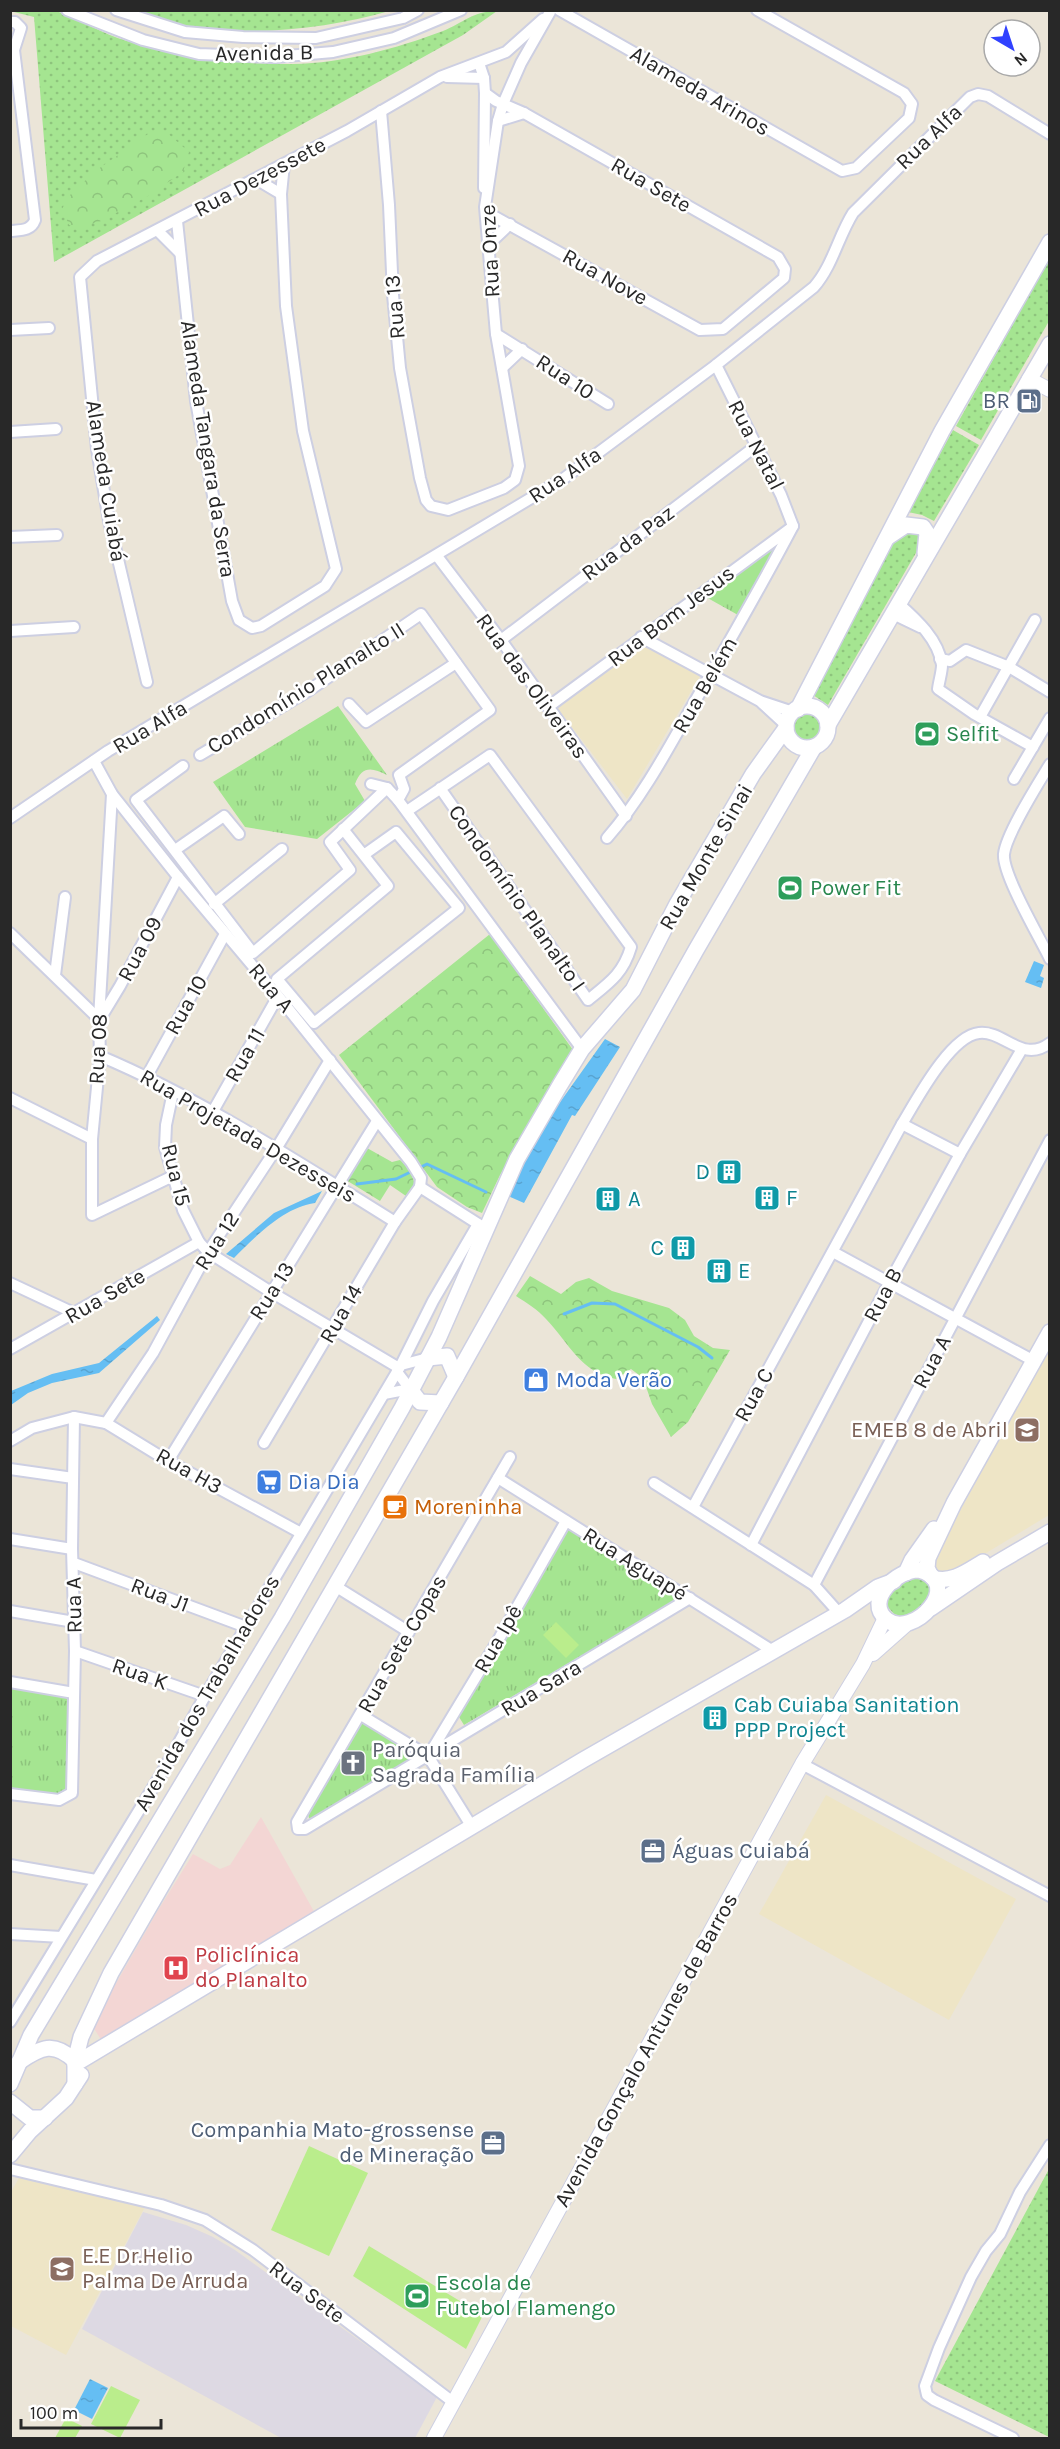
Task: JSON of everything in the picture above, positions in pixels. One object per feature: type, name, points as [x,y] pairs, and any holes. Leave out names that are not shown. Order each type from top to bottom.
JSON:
[{"type":"main road","name":"Rua Monte Sinai","points":[[428,1358],[482,1227],[517,1159],[582,1049],[633,990],[682,894],[753,774],[791,718],[946,424],[1050,242]]},
{"type":"main road","points":[[828,725],[825,715],[807,706],[791,718],[788,735],[796,745],[808,749],[824,741],[828,725],[1050,344]]},
{"type":"main road","points":[[887,537],[906,525],[923,527],[927,532],[927,538],[923,561]]},
{"type":"main road","points":[[75,2084],[75,2062],[81,2037],[111,1973],[456,1377],[696,950],[814,747]]},
{"type":"main road","points":[[928,1610],[935,1604],[938,1595],[937,1586],[927,1569],[928,1558],[954,1503],[1050,1332]]},
{"type":"main road","points":[[10,2084],[15,2065],[37,2025],[282,1618],[402,1408],[428,1358],[447,1356],[456,1377]]},
{"type":"main road","points":[[410,1389],[420,1402],[441,1403]]},
{"type":"main road","points":[[882,1613],[881,1594],[900,1577],[954,1503]]},
{"type":"main road","points":[[75,2062],[583,1760],[842,1611],[878,1587],[919,1570],[942,1580],[957,1576],[1050,1521]]},
{"type":"main road","points":[[842,1611],[864,1605],[882,1613],[896,1624],[908,1623],[998,1563],[1050,1532]]},
{"type":"main road","points":[[10,2155],[30,2131],[66,2098],[88,2066],[115,2038]]},
{"type":"main road","points":[[15,2065],[35,2053],[51,2048],[62,2050],[75,2062]]},
{"type":"main road","points":[[10,2102],[30,2118],[45,2118]]},
{"type":"street","name":"Avenida B","points":[[67,10],[143,40],[199,54],[275,57],[333,52],[394,38],[461,10]]},
{"type":"street","name":"Avenida B","points":[[116,10],[185,32],[243,38],[316,38],[403,18],[418,10]]},
{"type":"street","name":"Alameda Arinos","points":[[554,11],[842,171],[856,168],[909,118],[912,104],[904,93],[757,10]]},
{"type":"street","name":"Rua Dezessete","points":[[80,278],[98,261],[284,164],[440,77],[506,52],[554,11]]},
{"type":"street","name":"Rua Onze","points":[[519,466],[496,334],[486,209],[498,121],[503,104],[521,63],[554,11]]},
{"type":"street","points":[[10,22],[15,22],[21,28],[12,48],[35,220],[33,226],[26,230],[10,231]]},
{"type":"street","points":[[506,52],[521,63]]},
{"type":"street","points":[[479,63],[484,78],[485,93],[483,176],[486,209]]},
{"type":"street","points":[[440,77],[484,78]]},
{"type":"street","name":"Rua Sete","points":[[485,93],[778,257],[785,269],[784,278],[723,329],[700,330]]},
{"type":"street","name":"Rua Alfa","points":[[10,818],[94,761],[563,479],[716,365],[814,287],[824,276],[843,230],[854,213],[970,97],[978,94],[988,96],[1050,134]]},
{"type":"street","name":"Rua 13","points":[[381,111],[400,368],[426,500],[431,506],[448,510],[504,488],[515,480],[519,466]]},
{"type":"street","points":[[498,121],[524,113]]},
{"type":"street","points":[[256,179],[281,194],[284,164]]},
{"type":"street","name":"Alameda Tangara da Serra","points":[[177,221],[196,401],[232,601],[240,620],[252,628],[261,626],[325,586],[336,569],[303,431],[286,306],[281,194]]},
{"type":"street","name":"Rua Nove","points":[[486,209],[700,330]]},
{"type":"street","points":[[489,244],[510,224]]},
{"type":"street","points":[[158,231],[179,252]]},
{"type":"street","name":"Alameda Cuiabá","points":[[80,278],[96,448],[109,521],[147,682]]},
{"type":"street","points":[[10,330],[49,327]]},
{"type":"street","name":"Rua 10","points":[[496,334],[608,404]]},
{"type":"street","name":"Rua 10","points":[[502,368],[522,349]]},
{"type":"street","name":"Rua Natal","points":[[716,365],[781,495],[794,526]]},
{"type":"street","points":[[1029,379],[1050,390]]},
{"type":"street","points":[[10,432],[56,429]]},
{"type":"street","name":"Rua da Paz","points":[[501,640],[756,446]]},
{"type":"street","name":"Rua Bom Jesus","points":[[548,707],[794,526]]},
{"type":"street","name":"Rua Belém","points":[[607,838],[626,816],[794,526]]},
{"type":"street","points":[[10,537],[57,535]]},
{"type":"street","name":"Rua das Oliveiras","points":[[437,556],[501,640],[626,816]]},
{"type":"street","points":[[896,609],[924,628],[942,666],[938,689],[980,717],[1033,747]]},
{"type":"street","name":"Condomínio Planalto II","points":[[200,755],[308,691],[421,614],[490,710],[399,776],[404,789],[398,800]]},
{"type":"street","points":[[980,717],[1035,620]]},
{"type":"street","points":[[10,631],[74,627]]},
{"type":"street","points":[[641,638],[791,718]]},
{"type":"street","points":[[940,659],[950,661],[966,650],[1009,667],[1050,692]]},
{"type":"street","name":"Condomínio Planalto II","points":[[349,704],[366,722],[456,663]]},
{"type":"street","points":[[1014,779],[1050,718]]},
{"type":"street","name":"Condomínio Planalto I","points":[[406,812],[440,788],[490,755],[631,947],[627,961],[619,974],[588,1000],[440,788]]},
{"type":"street","name":"Rua A","points":[[94,761],[112,794],[411,1162],[420,1183]]},
{"type":"street","points":[[1049,955],[1010,878],[1004,858],[1010,836],[1050,764]]},
{"type":"street","points":[[183,766],[136,800],[253,953],[350,870],[330,842],[387,788]]},
{"type":"street","points":[[371,784],[387,788],[398,800],[582,1049]]},
{"type":"street","name":"Rua 08","points":[[112,794],[99,1019],[100,1056],[92,1139],[92,1215],[173,1176]]},
{"type":"street","points":[[175,850],[224,816],[239,834]]},
{"type":"street","points":[[343,829],[388,886],[277,978],[314,1023],[459,908],[396,832],[365,854]]},
{"type":"street","points":[[214,904],[282,849]]},
{"type":"street","name":"Rua 09","points":[[99,1019],[120,986],[178,877]]},
{"type":"street","points":[[55,975],[64,897]]},
{"type":"street","points":[[10,933],[99,1019]]},
{"type":"street","name":"Rua 10","points":[[147,1076],[225,934]]},
{"type":"street","name":"Rua 11","points":[[212,1113],[278,996]]},
{"type":"street","name":"Rua C","points":[[693,1507],[902,1124],[935,1068],[961,1043],[978,1033],[988,1034],[1022,1049]]},
{"type":"street","points":[[1022,1049],[1041,1048],[1050,1043]]},
{"type":"street","name":"Rua B","points":[[751,1545],[889,1283],[960,1154],[1022,1049]]},
{"type":"street","name":"Rua Projetada Dezesseis","points":[[100,1056],[147,1076],[276,1149],[395,1222]]},
{"type":"street","name":"Rua 12","points":[[106,1423],[153,1353],[208,1251],[276,1149],[330,1060]]},
{"type":"street","name":"Rua 15","points":[[173,1092],[166,1125],[165,1148],[183,1210],[199,1242],[208,1251],[271,1292]]},
{"type":"street","points":[[10,1098],[92,1139]]},
{"type":"street","name":"Rua 13","points":[[168,1461],[377,1121]]},
{"type":"street","points":[[902,1124],[960,1154]]},
{"type":"street","name":"Rua A","points":[[814,1585],[1050,1140]]},
{"type":"street","points":[[420,1183],[482,1227]]},
{"type":"street","name":"Rua 14","points":[[264,1443],[420,1183]]},
{"type":"street","name":"Avenida dos Trabalhadores","points":[[12,2016],[163,1771],[399,1368],[433,1301],[482,1227]]},
{"type":"street","name":"Rua Sete","points":[[10,1349],[199,1242]]},
{"type":"street","points":[[833,1252],[1034,1361]]},
{"type":"street","points":[[10,1283],[74,1313]]},
{"type":"street","points":[[271,1292],[399,1368],[410,1389],[384,1394]]},
{"type":"street","points":[[399,1368],[428,1358]]},
{"type":"street","points":[[10,1441],[32,1428],[74,1417]]},
{"type":"street","name":"Rua A","points":[[10,1794],[59,1800],[72,1793],[75,1651],[72,1549],[74,1417]]},
{"type":"street","name":"Rua H3","points":[[74,1417],[106,1423],[168,1461],[301,1533]]},
{"type":"street","name":"Rua Sete Copas","points":[[299,1829],[297,1822],[510,1457]]},
{"type":"street","points":[[10,1469],[73,1478]]},
{"type":"street","name":"Rua Aguapé","points":[[498,1478],[772,1651]]},
{"type":"street","points":[[654,1483],[814,1585],[842,1611]]},
{"type":"street","name":"Rua Ipê","points":[[428,1756],[500,1637],[566,1521]]},
{"type":"street","points":[[10,1539],[72,1549]]},
{"type":"street","name":"Rua J1","points":[[74,1563],[246,1627]]},
{"type":"street","points":[[335,1586],[409,1632]]},
{"type":"street","name":"Rua Sara","points":[[299,1829],[305,1829],[690,1598]]},
{"type":"street","points":[[10,1611],[74,1622]]},
{"type":"street","name":"Avenida Gonçalo Antunes de Barros","points":[[434,2439],[802,1764],[863,1664],[882,1613]]},
{"type":"street","name":"Avenida Gonçalo Antunes de Barros","points":[[863,1664],[886,1640],[908,1623]]},
{"type":"street","name":"Rua K","points":[[75,1651],[205,1696]]},
{"type":"street","points":[[10,1682],[74,1693]]},
{"type":"street","points":[[361,1715],[428,1756],[472,1827]]},
{"type":"street","points":[[802,1764],[1050,1896]]},
{"type":"street","points":[[10,1865],[96,1880]]},
{"type":"street","points":[[10,1934],[62,1937]]},
{"type":"street","points":[[1013,2439],[934,2400],[927,2395],[925,2386],[939,2348],[971,2277],[986,2251],[1000,2234],[1020,2192],[1050,2145]]},
{"type":"street","name":"Rua Sete","points":[[10,2169],[161,2205],[205,2220],[253,2250],[453,2402]]},
{"type":"shaded area","points":[[640,640],[702,673],[627,799],[555,705]]},
{"type":"shaded area","name":"EMEB 8 de Abril","points":[[1049,1345],[1049,1515],[958,1570],[943,1572],[937,1570],[933,1566],[937,1554]]},
{"type":"shaded area","points":[[826,1795],[1016,1899],[949,2020],[759,1914]]},
{"type":"shaded area","name":"Policlínica do Planalto","points":[[261,1817],[316,1915],[105,2041],[100,2038],[93,2027],[95,2020],[193,1854],[220,1869],[230,1865]]},
{"type":"shaded area","name":"E.E Dr.Helio Palma De Arruda","points":[[19,2178],[145,2207],[66,2355],[11,2326],[11,2192]]},
{"type":"shaded area","points":[[143,2212],[186,2225],[235,2250],[437,2397],[415,2438],[281,2438],[82,2329]]},
{"type":"green space","points":[[39,9],[56,11],[118,38],[189,56],[250,63],[293,64],[350,58],[388,49],[443,31],[475,15],[497,11],[463,35],[54,262],[34,17],[10,11]]},
{"type":"green space","points":[[136,11],[389,11],[328,25],[262,31],[196,27],[165,21]]},
{"type":"green space","points":[[165,131],[189,152],[183,172],[148,196],[101,221],[79,228],[69,225],[62,209],[69,196],[94,172],[148,134]]},
{"type":"green space","points":[[1049,259],[1049,321],[981,440],[956,426]]},
{"type":"green space","points":[[953,430],[979,445],[934,521],[908,512]]},
{"type":"green space","points":[[914,529],[924,539],[828,705],[813,695],[896,534]]},
{"type":"green space","points":[[780,538],[738,615],[704,596]]},
{"type":"green space","points":[[338,706],[387,775],[376,770],[364,771],[355,784],[365,801],[317,839],[245,827],[213,782]]},
{"type":"green space","points":[[807,712],[813,713],[821,721],[821,733],[813,741],[807,742],[801,741],[793,733],[792,727],[793,721],[801,713]]},
{"type":"green space","points":[[490,934],[573,1050],[500,1175],[482,1213],[467,1207],[437,1187],[339,1055]]},
{"type":"green space","points":[[367,1148],[392,1162],[400,1160],[409,1168],[415,1184],[406,1196],[390,1185],[380,1201],[346,1180]]},
{"type":"green space","points":[[530,1276],[561,1294],[576,1282],[589,1278],[612,1291],[669,1308],[685,1320],[694,1336],[713,1348],[730,1350],[688,1422],[671,1437],[652,1404],[643,1378],[631,1369],[616,1379],[584,1364],[543,1316],[516,1296]]},
{"type":"green space","points":[[569,1527],[674,1594],[674,1601],[464,1725],[459,1717]]},
{"type":"green space","points":[[918,1576],[932,1585],[930,1602],[904,1617],[894,1614],[887,1606],[889,1593],[905,1581]]},
{"type":"green space","points":[[556,1622],[579,1645],[566,1658],[543,1635]]},
{"type":"green space","points":[[10,1685],[70,1696],[69,1787],[58,1795],[11,1789]]},
{"type":"green space","points":[[360,1721],[410,1748],[416,1754],[415,1757],[314,1818],[309,1818],[308,1814]]},
{"type":"green space","points":[[309,2146],[368,2173],[329,2256],[271,2230]]},
{"type":"green space","points":[[1049,2169],[1050,2437],[935,2381]]},
{"type":"green space","name":"Escola de Futebol Flamengo","points":[[369,2246],[483,2315],[466,2349],[353,2276]]},
{"type":"green space","points":[[111,2386],[140,2400],[120,2438],[91,2424]]},
{"type":"green space","points":[[66,2418],[82,2426],[75,2438],[55,2438]]},
{"type":"water","points":[[1034,961],[1044,965],[1040,976],[1044,978],[1041,988],[1025,982]]},
{"type":"water","points":[[605,1039],[620,1047],[575,1116],[572,1115],[524,1203],[506,1195],[558,1105]]},
{"type":"water","points":[[322,1191],[315,1203],[292,1210],[281,1217],[261,1232],[234,1258],[226,1254],[274,1213]]},
{"type":"water","points":[[157,1316],[160,1320],[99,1373],[52,1383],[28,1393],[11,1405],[11,1391],[52,1374],[99,1363]]},
{"type":"water","points":[[90,2379],[108,2388],[92,2419],[74,2410]]},
{"type":"waterway","points":[[357,1184],[396,1179],[427,1164],[486,1192]]},
{"type":"waterway","points":[[564,1314],[592,1303],[615,1304],[698,1347],[712,1358]]},
{"type":"place","name":"BR","points":[[1029,401]]},
{"type":"place","name":"Selfit","points":[[927,734]]},
{"type":"place","name":"Power Fit","points":[[790,888]]},
{"type":"place","name":"D","points":[[729,1172]]},
{"type":"place","name":"F","points":[[767,1198]]},
{"type":"place","name":"A","points":[[608,1199]]},
{"type":"place","name":"C","points":[[683,1248]]},
{"type":"place","name":"E","points":[[719,1271]]},
{"type":"place","name":"Moda Verão","points":[[536,1380]]},
{"type":"place","name":"EMEB 8 de Abril","points":[[1027,1430]]},
{"type":"place","name":"Dia Dia","points":[[269,1482]]},
{"type":"place","name":"Moreninha","points":[[395,1507]]},
{"type":"place","name":"Cab Cuiaba Sanitation PPP Project","points":[[715,1718]]},
{"type":"place","name":"Paróquia Sagrada Família","points":[[353,1763]]},
{"type":"place","name":"Águas Cuiabá","points":[[653,1851]]},
{"type":"place","name":"Policlínica do Planalto","points":[[176,1968]]},
{"type":"place","name":"Companhia Mato-grossense de Mineração","points":[[493,2143]]},
{"type":"place","name":"E.E Dr.Helio Palma De Arruda","points":[[62,2269]]},
{"type":"place","name":"Escola de Futebol Flamengo","points":[[417,2296]]}]
